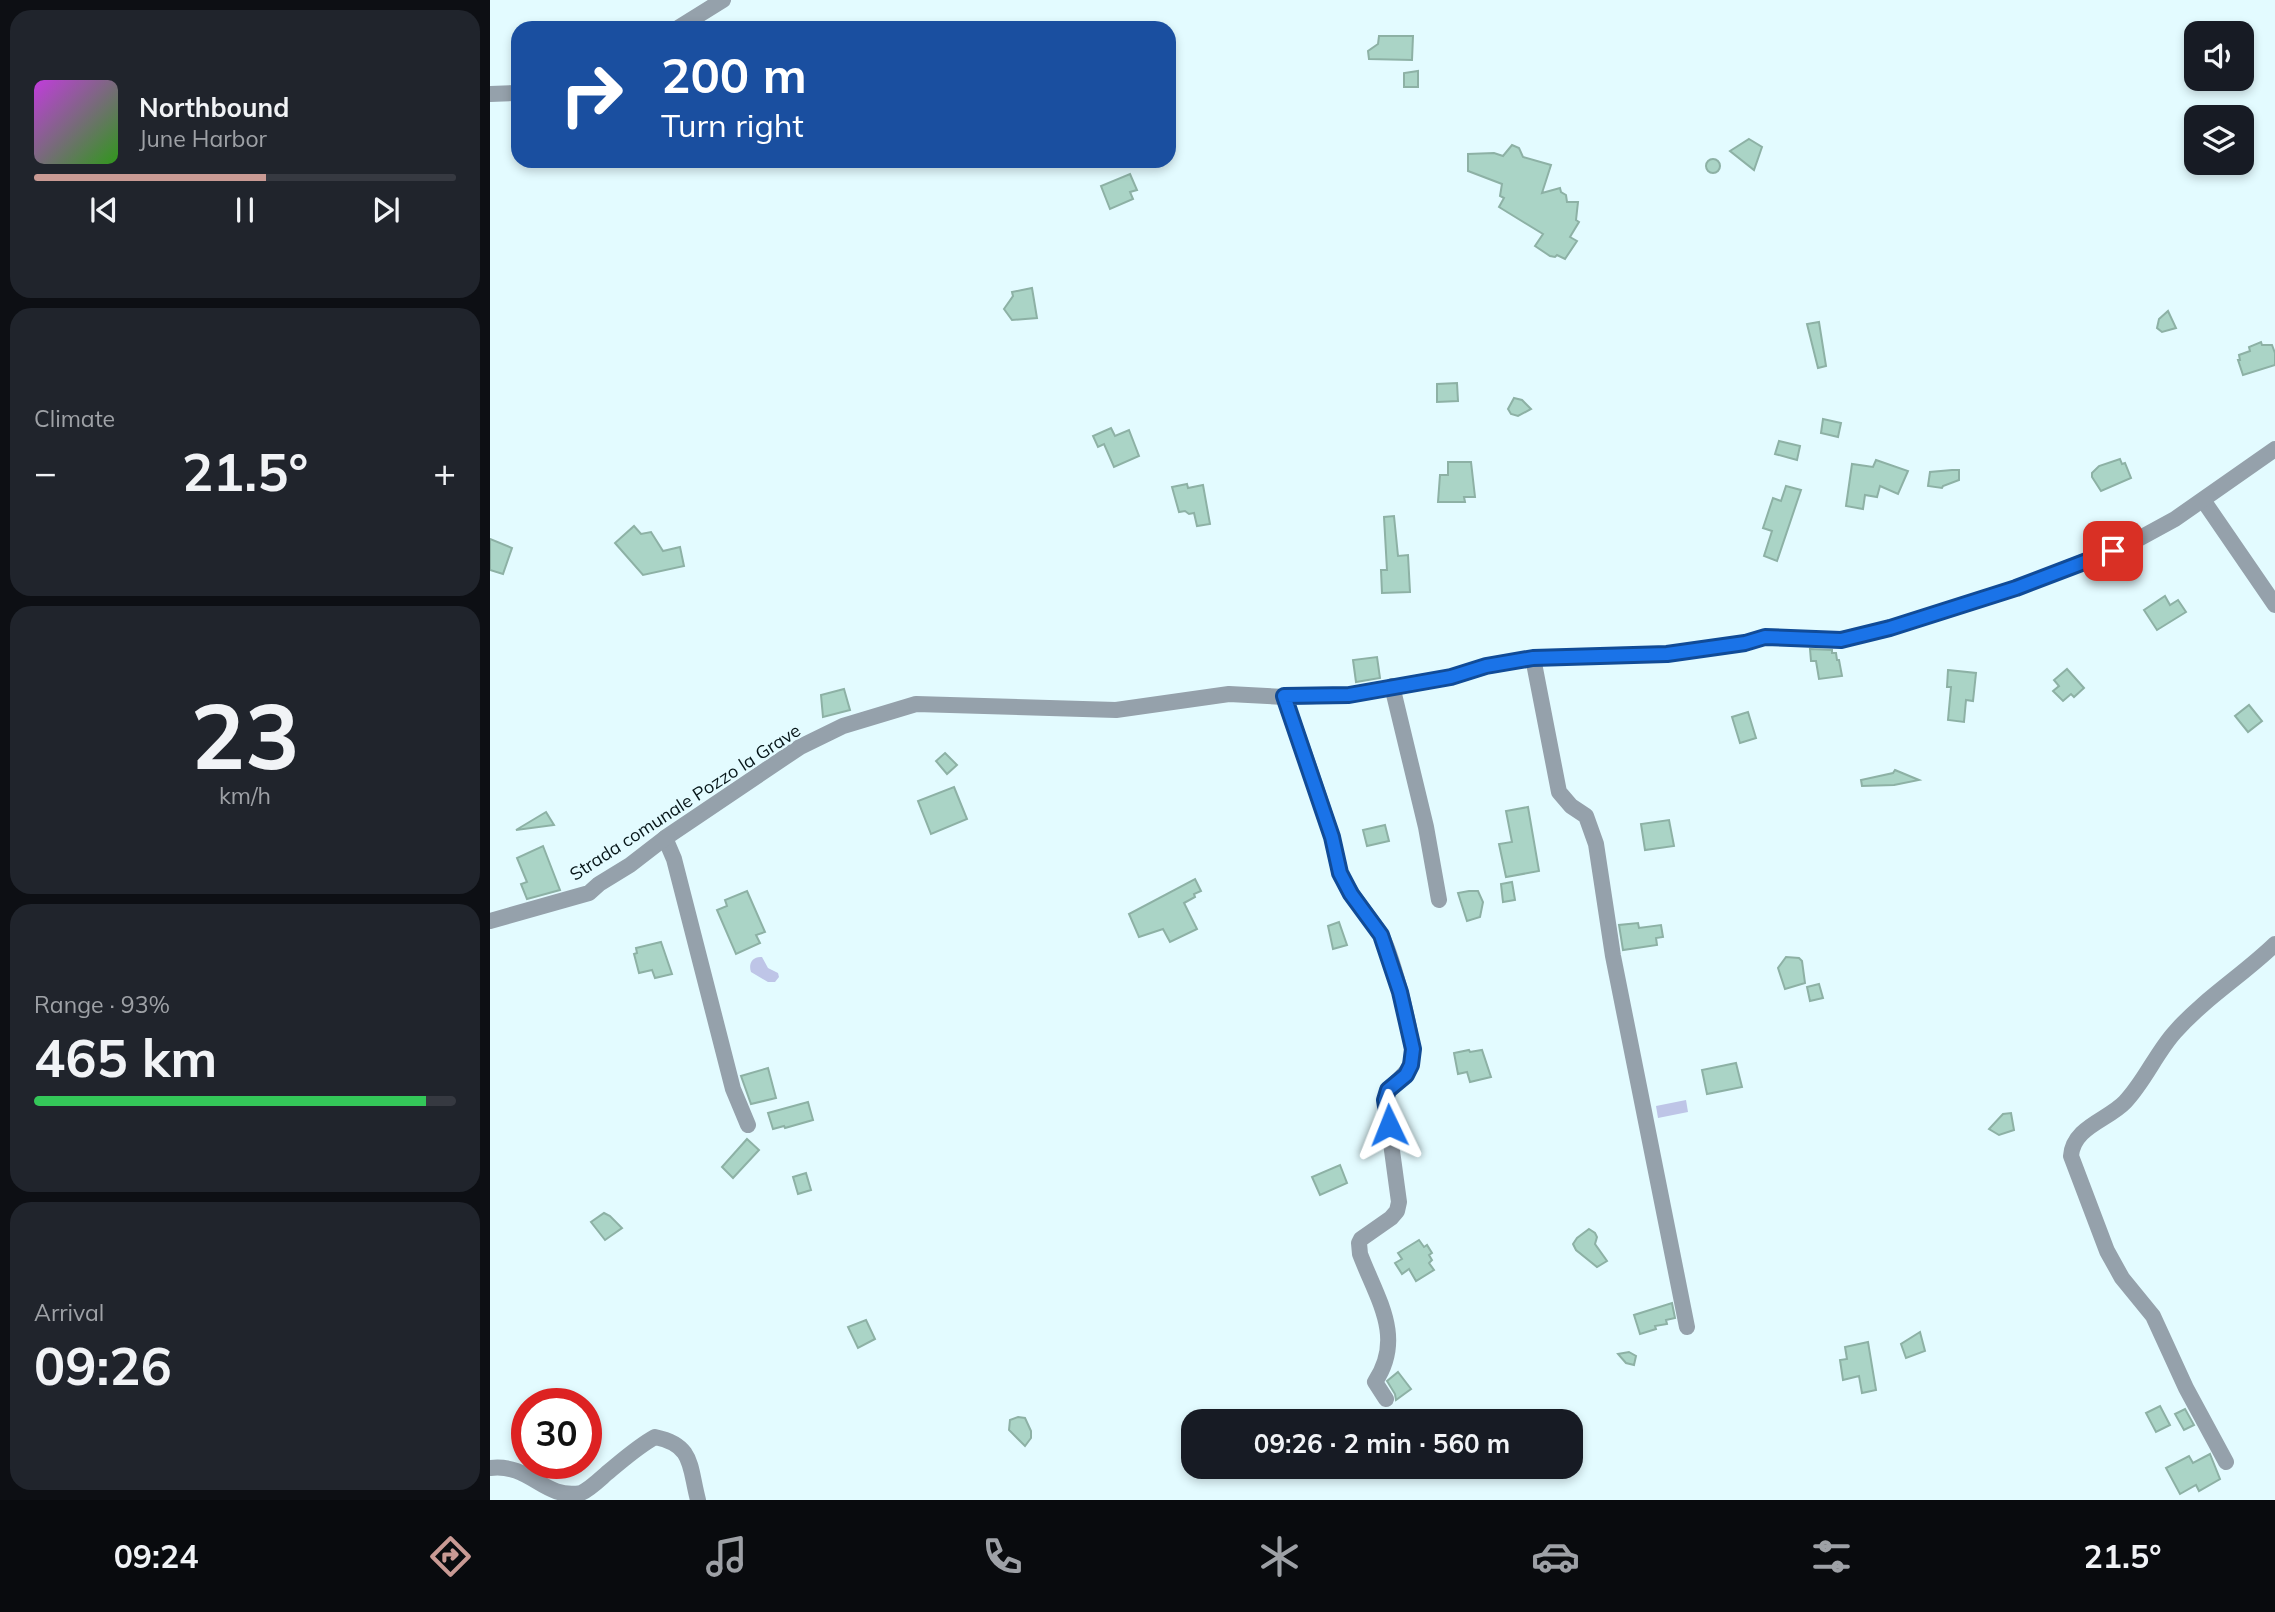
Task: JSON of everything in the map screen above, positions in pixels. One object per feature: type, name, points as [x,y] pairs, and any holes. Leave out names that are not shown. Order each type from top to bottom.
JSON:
[{"type":"street","points":[[689,21],[723,0]]},
{"type":"street","points":[[490,94],[511,93]]},
{"type":"street","name":"Strada comunale Pozzo la Grave","points":[[490,921],[589,893],[800,747],[844,726],[916,704],[1116,710],[1229,694],[1349,695],[1451,677],[1486,666],[1533,658],[1667,654],[1745,643],[1765,637],[1841,640],[1903,624],[2075,567],[2132,543],[2175,519],[2275,449]]},
{"type":"street","points":[[2203,500],[2275,604]]},
{"type":"street","points":[[1533,658],[1559,792],[1571,806],[1586,816],[1596,844],[1616,970],[1686,1327]]},
{"type":"street","points":[[1392,686],[1426,827],[1439,900]]},
{"type":"street","points":[[1284,696],[1332,837],[1340,873],[1387,947],[1413,1049],[1411,1065],[1406,1075],[1388,1090],[1385,1100],[1399,1202],[1397,1212],[1359,1243],[1360,1254],[1388,1328],[1388,1356],[1375,1382],[1386,1399]]},
{"type":"street","points":[[665,838],[674,859],[733,1089],[748,1125]]},
{"type":"street","points":[[2226,1462],[2186,1388],[2152,1315],[2122,1278],[2107,1251],[2071,1156],[2072,1146],[2078,1136],[2124,1104],[2174,1033],[2215,993],[2252,966],[2275,944]]},
{"type":"street","points":[[490,1468],[500,1467],[515,1471],[554,1496],[570,1497],[584,1492],[637,1448],[655,1437],[673,1441],[686,1451],[698,1500]]},
{"type":"water","points":[[762,957],[768,968],[778,973],[779,977],[775,982],[768,982],[751,972],[752,961]]},
{"type":"water","points":[[1686,1100],[1688,1112],[1658,1118],[1656,1106]]},
{"type":"building","points":[[1379,36],[1413,36],[1412,60],[1369,59],[1368,51],[1378,44]]},
{"type":"building","points":[[1418,71],[1418,87],[1404,87],[1404,73]]},
{"type":"building","points":[[1749,139],[1762,147],[1754,170],[1730,151]]},
{"type":"building","points":[[1512,145],[1519,148],[1523,157],[1551,165],[1542,193],[1560,188],[1566,195],[1567,202],[1578,202],[1576,220],[1579,222],[1570,237],[1577,241],[1565,259],[1557,255],[1550,256],[1535,246],[1543,234],[1499,207],[1504,198],[1500,196],[1502,184],[1468,171],[1468,154],[1494,153],[1503,156]]},
{"type":"building","points":[[1713,159],[1718,161],[1718,171],[1713,173],[1708,171],[1706,166],[1708,161]]},
{"type":"building","points":[[1130,174],[1137,190],[1130,192],[1133,199],[1110,209],[1101,186]]},
{"type":"building","points":[[1032,288],[1037,318],[1012,320],[1004,309],[1013,296],[1012,292]]},
{"type":"building","points":[[2168,311],[2176,328],[2162,332],[2157,328],[2159,319]]},
{"type":"building","points":[[1819,322],[1826,366],[1818,368],[1807,324]]},
{"type":"building","points":[[2261,342],[2262,345],[2272,345],[2275,365],[2243,375],[2239,355],[2250,351],[2249,347]]},
{"type":"building","points":[[1457,383],[1458,401],[1437,402],[1437,384]]},
{"type":"building","points":[[1514,398],[1522,400],[1531,409],[1518,416],[1511,414],[1508,409]]},
{"type":"building","points":[[1823,419],[1841,423],[1838,437],[1821,433]]},
{"type":"building","points":[[1111,428],[1115,436],[1129,430],[1139,456],[1114,467],[1104,444],[1098,447],[1093,436]]},
{"type":"building","points":[[1779,441],[1800,446],[1797,460],[1775,454]]},
{"type":"building","points":[[2120,459],[2122,464],[2125,463],[2131,478],[2101,491],[2092,473],[2099,466]]},
{"type":"building","points":[[1876,460],[1908,471],[1898,494],[1880,486],[1877,497],[1865,495],[1863,509],[1846,506],[1852,464],[1873,467]]},
{"type":"building","points":[[1448,462],[1471,462],[1475,497],[1464,497],[1465,502],[1438,502],[1440,475],[1448,475]]},
{"type":"building","points":[[1959,470],[1959,480],[1942,488],[1928,486],[1930,472]]},
{"type":"building","points":[[1187,484],[1188,488],[1203,485],[1210,524],[1197,526],[1194,513],[1179,512],[1172,487]]},
{"type":"building","points":[[1786,486],[1801,490],[1777,561],[1764,556],[1772,531],[1763,528],[1773,498],[1781,501]]},
{"type":"building","points":[[1394,516],[1398,556],[1408,555],[1410,592],[1382,593],[1381,570],[1387,570],[1384,517]]},
{"type":"building","points":[[634,526],[641,534],[651,532],[663,551],[680,547],[684,566],[643,575],[615,543]]},
{"type":"building","points":[[490,539],[512,548],[503,574],[490,570]]},
{"type":"building","points":[[2165,596],[2170,605],[2178,600],[2186,612],[2157,630],[2144,610]]},
{"type":"building","points":[[1810,649],[1832,650],[1832,653],[1836,653],[1842,676],[1819,679],[1816,661],[1811,661]]},
{"type":"building","points":[[1377,657],[1380,678],[1356,682],[1353,660]]},
{"type":"building","points":[[2067,669],[2084,688],[2074,697],[2071,694],[2063,701],[2053,691],[2059,686],[2054,680]]},
{"type":"building","points":[[1948,670],[1976,673],[1973,701],[1966,700],[1964,722],[1948,720],[1951,687],[1947,687]]},
{"type":"building","points":[[844,689],[850,710],[823,717],[821,695]]},
{"type":"building","points":[[2249,705],[2262,721],[2248,732],[2235,716]]},
{"type":"building","points":[[1748,712],[1756,738],[1740,743],[1732,717]]},
{"type":"building","points":[[945,753],[957,765],[947,774],[936,761]]},
{"type":"building","points":[[1895,770],[1919,780],[1894,785],[1862,786],[1861,780],[1893,773]]},
{"type":"building","points":[[954,787],[967,819],[931,834],[918,801]]},
{"type":"building","points":[[1528,807],[1539,871],[1506,877],[1499,844],[1512,842],[1506,811]]},
{"type":"building","points":[[546,812],[554,825],[516,830]]},
{"type":"building","points":[[1669,820],[1674,846],[1645,850],[1641,824]]},
{"type":"building","points":[[1385,825],[1389,841],[1367,846],[1363,830]]},
{"type":"building","points":[[543,846],[560,890],[527,899],[521,884],[527,882],[517,858]]},
{"type":"building","points":[[1195,879],[1201,891],[1184,903],[1197,929],[1170,942],[1163,929],[1139,937],[1129,914]]},
{"type":"building","points":[[1512,882],[1515,900],[1503,902],[1501,884]]},
{"type":"building","points":[[747,891],[765,932],[756,935],[760,943],[736,954],[717,910],[727,906],[725,900]]},
{"type":"building","points":[[1478,891],[1483,902],[1480,917],[1467,921],[1458,893]]},
{"type":"building","points":[[1339,922],[1347,945],[1333,949],[1328,926]]},
{"type":"building","points":[[1638,923],[1639,928],[1661,925],[1663,937],[1656,938],[1657,945],[1623,950],[1619,925]]},
{"type":"building","points":[[661,942],[672,974],[655,978],[652,970],[639,973],[634,954],[637,953],[636,948]]},
{"type":"building","points":[[1786,957],[1799,958],[1802,961],[1805,983],[1785,989],[1778,968]]},
{"type":"building","points":[[1819,984],[1823,998],[1810,1001],[1807,987]]},
{"type":"building","points":[[1482,1050],[1491,1077],[1470,1082],[1467,1072],[1458,1074],[1454,1053]]},
{"type":"building","points":[[1736,1063],[1742,1087],[1707,1094],[1702,1070]]},
{"type":"building","points":[[768,1068],[776,1098],[751,1104],[741,1076]]},
{"type":"building","points":[[808,1102],[813,1120],[773,1129],[768,1113]]},
{"type":"building","points":[[2011,1113],[2014,1130],[1999,1135],[1989,1129],[2003,1114]]},
{"type":"building","points":[[747,1139],[759,1150],[733,1178],[722,1167]]},
{"type":"building","points":[[1340,1165],[1347,1183],[1320,1195],[1312,1177]]},
{"type":"building","points":[[806,1173],[811,1190],[798,1194],[793,1177]]},
{"type":"building","points":[[604,1213],[622,1228],[605,1240],[591,1222]]},
{"type":"building","points":[[1589,1229],[1595,1233],[1595,1244],[1607,1261],[1597,1267],[1576,1250],[1573,1244]]},
{"type":"building","points":[[1419,1240],[1424,1247],[1427,1245],[1432,1253],[1429,1255],[1432,1260],[1429,1263],[1434,1270],[1416,1281],[1409,1269],[1402,1274],[1395,1263],[1402,1259],[1398,1253]]},
{"type":"building","points":[[1672,1303],[1675,1318],[1666,1320],[1667,1324],[1655,1326],[1656,1329],[1640,1334],[1634,1315]]},
{"type":"building","points":[[866,1320],[875,1339],[858,1348],[848,1327]]},
{"type":"building","points":[[1920,1332],[1925,1351],[1906,1358],[1901,1344]]},
{"type":"building","points":[[1868,1342],[1876,1390],[1862,1393],[1859,1376],[1843,1380],[1840,1360],[1847,1359],[1845,1347]]},
{"type":"building","points":[[1629,1352],[1636,1356],[1634,1365],[1626,1363],[1618,1354]]},
{"type":"building","points":[[1398,1372],[1411,1389],[1396,1400],[1387,1381]]},
{"type":"building","points":[[2160,1406],[2170,1425],[2156,1432],[2146,1413]]},
{"type":"building","points":[[2185,1409],[2194,1425],[2184,1430],[2175,1414]]},
{"type":"building","points":[[1025,1418],[1031,1431],[1031,1438],[1025,1446],[1009,1430],[1010,1420]]},
{"type":"building","points":[[2210,1454],[2220,1479],[2199,1491],[2196,1485],[2180,1494],[2166,1468],[2189,1456],[2193,1463]]},
{"type":"route","points":[[1389,1125],[1385,1100],[1388,1090],[1406,1075],[1411,1065],[1413,1049],[1400,992],[1381,935],[1351,894],[1340,873],[1332,837],[1284,696],[1349,695],[1451,677],[1486,666],[1533,658],[1667,654],[1745,643],[1765,637],[1841,640],[1890,628],[2016,588],[2113,551]]}]
